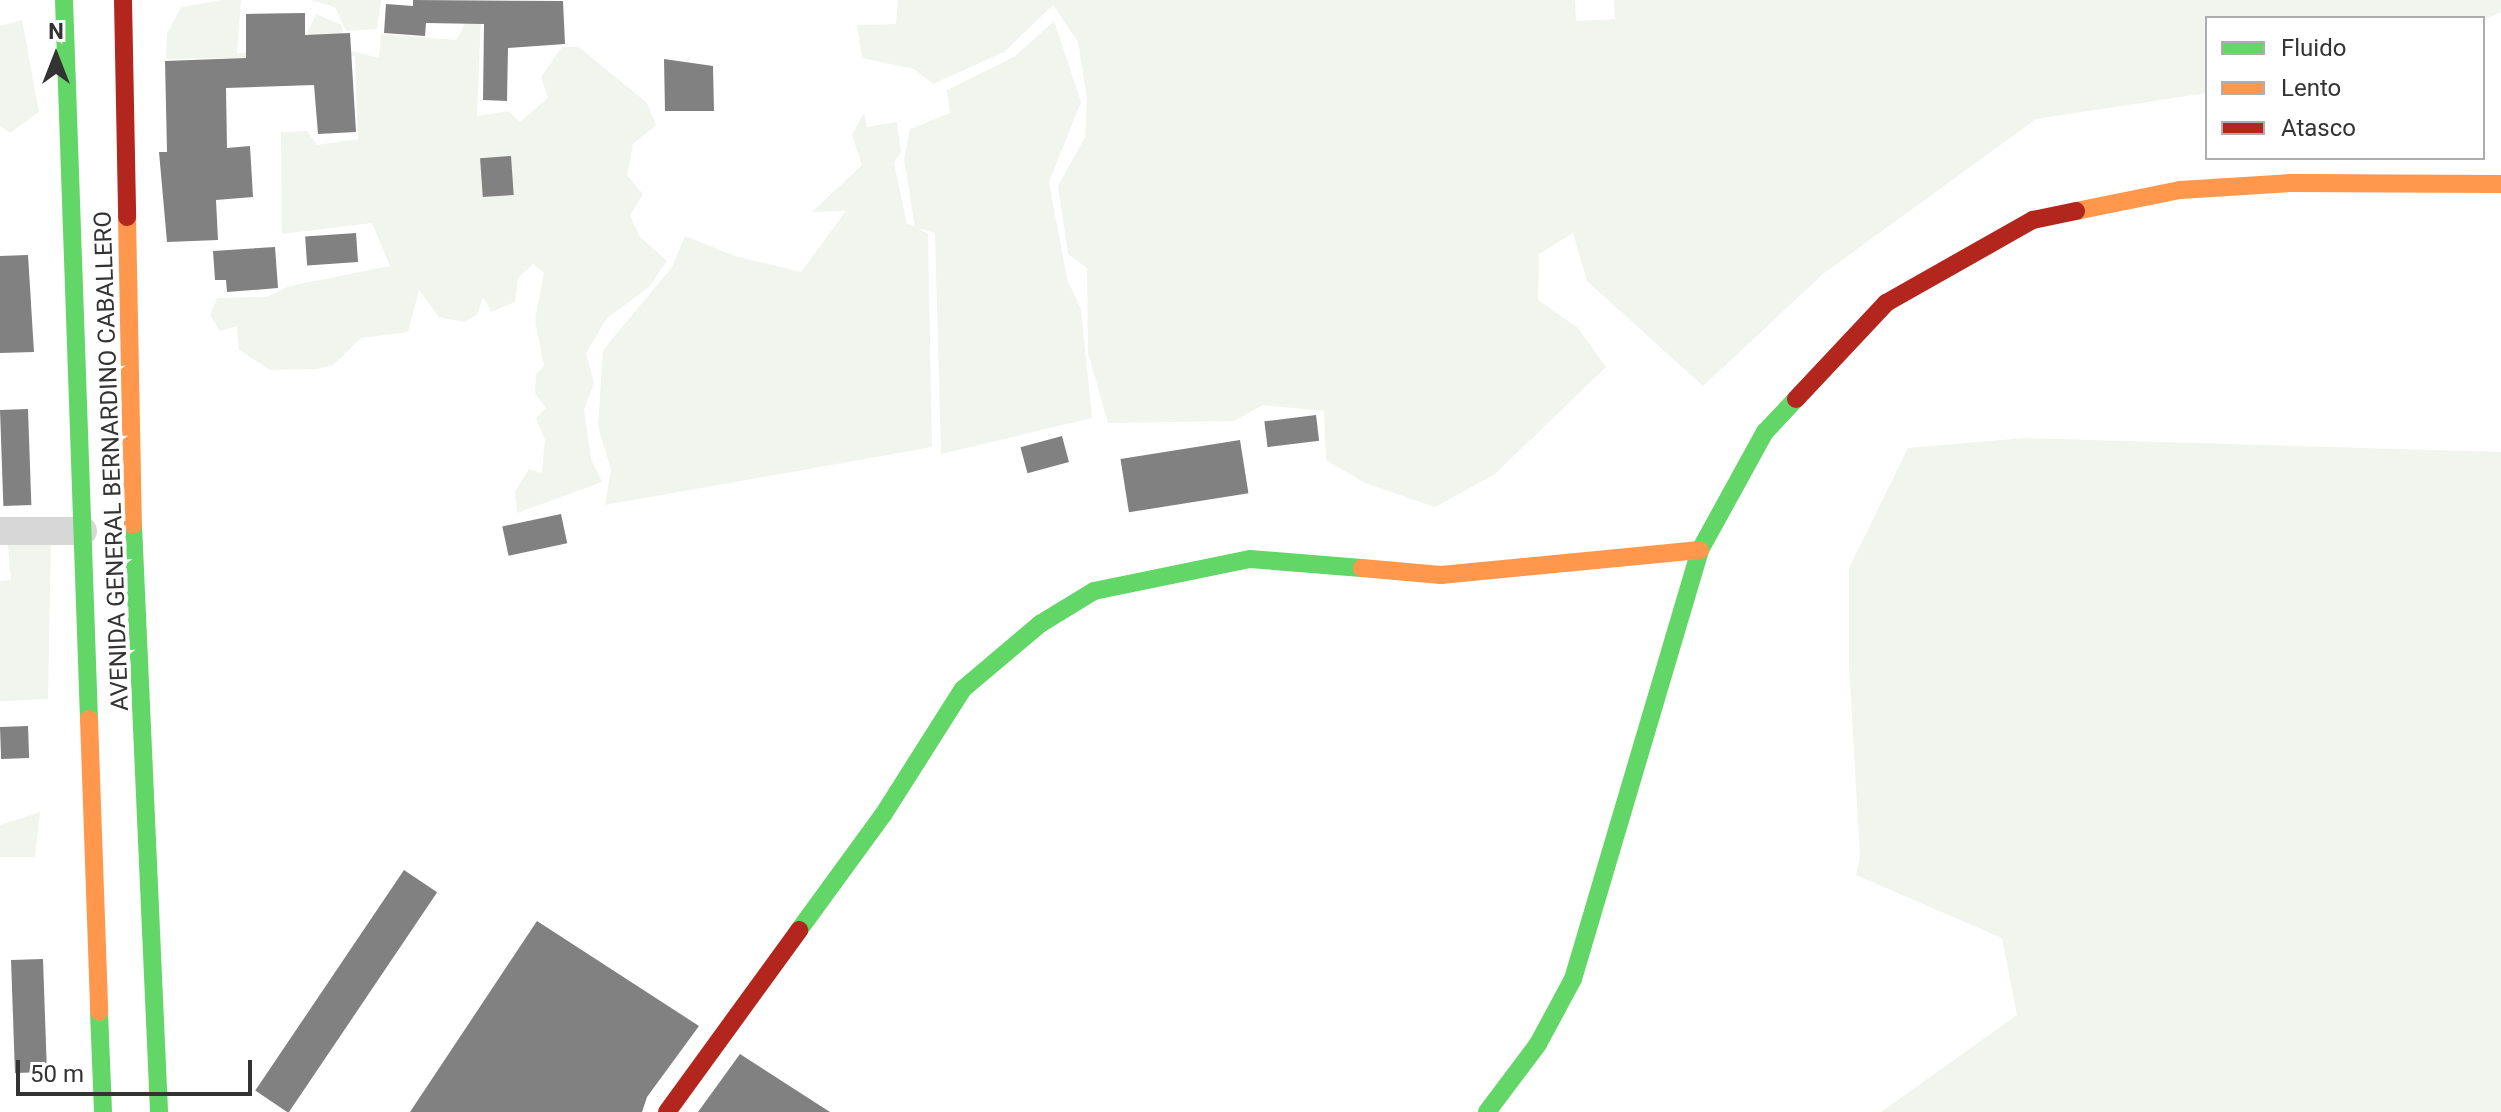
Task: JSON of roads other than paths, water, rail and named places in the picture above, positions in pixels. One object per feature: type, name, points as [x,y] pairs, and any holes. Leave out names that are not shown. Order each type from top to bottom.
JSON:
[{"type":"main road","name":"AVENIDA GENERAL BERNARDINO CABALLERO","points":[[64,0],[103,1112]]},
{"type":"main road","name":"AVENIDA GENERAL BERNARDINO CABALLERO","points":[[123,0],[133,525],[159,1112]]},
{"type":"main road","points":[[1487,1112],[1538,1044],[1573,979],[1700,550],[1765,432],[1886,303],[2033,220],[2180,190],[2290,183],[2501,184]]},
{"type":"main road","points":[[667,1112],[883,815],[963,689],[1040,624],[1094,591],[1250,559],[1441,575],[1700,550]]},
{"type":"street","points":[[0,531],[83,531]]}]
